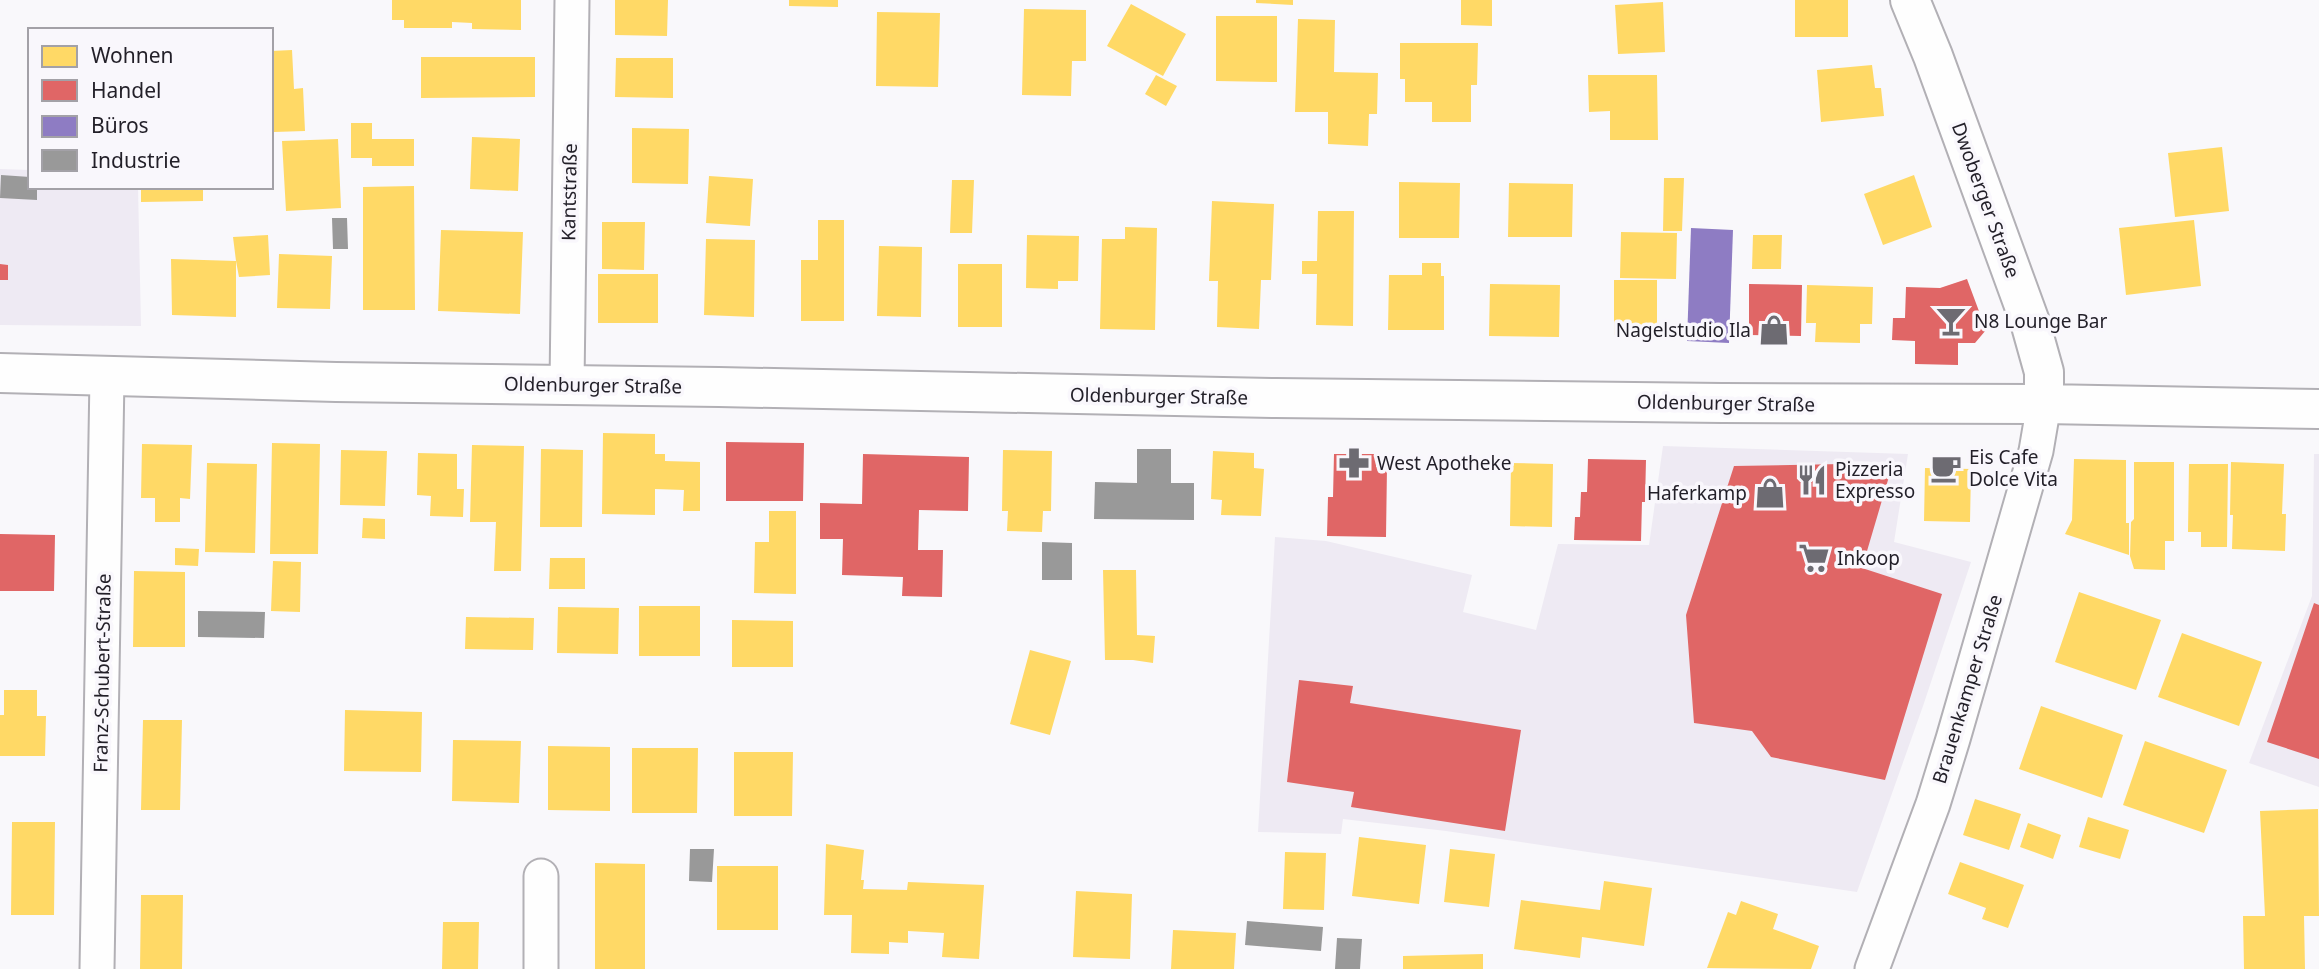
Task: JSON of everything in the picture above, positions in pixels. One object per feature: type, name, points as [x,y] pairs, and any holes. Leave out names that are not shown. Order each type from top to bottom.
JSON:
[{"type":"main road","name":"Dwoberger Straße","points":[[1910,0],[1933,55],[2030,322],[2044,372],[2044,404]]},
{"type":"main road","name":"Oldenburger Straße","points":[[0,373],[336,383],[567,384],[1314,398],[2319,409]]},
{"type":"street","name":"Kantstraße","points":[[567,384],[572,0]]},
{"type":"street","name":"Franz-Schubert-Straße","points":[[97,969],[107,377]]},
{"type":"street","name":"Brauenkamper Straße","points":[[1872,969],[1933,803],[1953,739],[2036,451],[2044,404]]},
{"type":"street","points":[[541,876],[541,969]]},
{"type":"shaded area","points":[[0,169],[28,170],[28,189],[138,189],[141,326],[0,325]]},
{"type":"shaded area","points":[[1663,446],[1908,454],[1894,542],[1971,562],[1857,892],[1446,831],[1343,819],[1341,834],[1258,832],[1275,537],[1326,541],[1472,575],[1463,612],[1536,630],[1558,544],[1649,545]]},
{"type":"shaded area","points":[[2314,454],[2319,454],[2319,787],[2249,763],[2312,596]]},
{"type":"building: Wohnen","points":[[392,0],[521,0],[521,30],[472,29],[472,23],[452,22],[452,28],[404,28],[404,20],[392,20]]},
{"type":"building: Wohnen","points":[[615,0],[668,0],[667,36],[615,35]]},
{"type":"building: Wohnen","points":[[789,0],[838,0],[838,7],[789,6]]},
{"type":"building: Wohnen","points":[[1256,0],[1293,0],[1293,5],[1256,3]]},
{"type":"building: Wohnen","points":[[1461,0],[1492,0],[1492,26],[1461,25]]},
{"type":"building: Wohnen","points":[[1795,0],[1848,0],[1848,37],[1795,37]]},
{"type":"building: Wohnen","points":[[1663,2],[1665,52],[1618,54],[1615,5]]},
{"type":"building: Wohnen","points":[[1131,4],[1186,34],[1163,76],[1107,46]]},
{"type":"building: Wohnen","points":[[1024,9],[1086,10],[1086,61],[1072,61],[1071,96],[1022,95]]},
{"type":"building: Wohnen","points":[[877,12],[940,13],[938,87],[876,86]]},
{"type":"building: Wohnen","points":[[1216,16],[1277,16],[1277,82],[1216,81]]},
{"type":"building: Wohnen","points":[[1298,19],[1335,20],[1334,72],[1378,73],[1377,114],[1369,114],[1368,146],[1328,144],[1328,112],[1295,112]]},
{"type":"building: Wohnen","points":[[1400,43],[1478,43],[1477,85],[1471,85],[1471,122],[1432,122],[1432,102],[1405,102],[1405,79],[1400,79]]},
{"type":"building: Wohnen","points":[[292,50],[294,89],[303,88],[305,131],[274,132],[273,51]]},
{"type":"building: Wohnen","points":[[421,57],[535,57],[535,97],[421,98]]},
{"type":"building: Wohnen","points":[[616,58],[673,58],[673,98],[615,97]]},
{"type":"building: Wohnen","points":[[1872,65],[1875,88],[1881,88],[1884,116],[1821,122],[1817,70]]},
{"type":"building: Wohnen","points":[[1156,75],[1177,86],[1166,106],[1145,94]]},
{"type":"building: Wohnen","points":[[1588,75],[1657,75],[1658,140],[1610,140],[1610,111],[1589,112]]},
{"type":"building: Wohnen","points":[[351,123],[372,123],[372,139],[414,139],[414,166],[372,166],[372,158],[351,158]]},
{"type":"building: Wohnen","points":[[632,128],[689,129],[688,184],[632,183]]},
{"type":"building: Wohnen","points":[[472,137],[520,139],[518,191],[470,189]]},
{"type":"building: Wohnen","points":[[338,139],[341,208],[286,211],[282,141]]},
{"type":"building: Wohnen","points":[[2222,147],[2229,211],[2175,217],[2168,153]]},
{"type":"building: Wohnen","points":[[1914,175],[1932,227],[1883,245],[1864,194]]},
{"type":"building: Wohnen","points":[[709,176],[753,179],[750,226],[706,223]]},
{"type":"building: Wohnen","points":[[1664,178],[1684,178],[1682,231],[1663,231]]},
{"type":"building: Wohnen","points":[[952,180],[974,180],[972,233],[950,233]]},
{"type":"building: Wohnen","points":[[1399,182],[1460,183],[1459,238],[1399,238]]},
{"type":"building: Wohnen","points":[[1509,183],[1573,184],[1572,237],[1508,237]]},
{"type":"building: Wohnen","points":[[414,186],[415,310],[363,310],[363,187]]},
{"type":"building: Wohnen","points":[[141,189],[203,189],[203,201],[141,202]]},
{"type":"building: Wohnen","points":[[1212,201],[1274,204],[1271,280],[1261,280],[1259,329],[1217,327],[1218,281],[1209,281]]},
{"type":"building: Wohnen","points":[[1318,211],[1354,211],[1353,326],[1316,325],[1317,274],[1302,274],[1302,261],[1317,261]]},
{"type":"building: Wohnen","points":[[818,220],[844,220],[844,321],[801,321],[801,260],[818,260]]},
{"type":"building: Wohnen","points":[[2194,220],[2201,286],[2126,295],[2119,228]]},
{"type":"building: Wohnen","points":[[602,222],[645,222],[644,270],[602,269]]},
{"type":"building: Wohnen","points":[[1125,227],[1157,228],[1155,330],[1100,329],[1102,239],[1125,239]]},
{"type":"building: Wohnen","points":[[441,230],[523,232],[520,314],[438,311]]},
{"type":"building: Wohnen","points":[[1621,232],[1677,233],[1676,279],[1620,278]]},
{"type":"building: Wohnen","points":[[268,235],[270,275],[239,277],[233,237]]},
{"type":"building: Wohnen","points":[[1027,235],[1079,236],[1078,281],[1058,281],[1058,289],[1026,288]]},
{"type":"building: Wohnen","points":[[1753,235],[1782,235],[1781,269],[1752,269]]},
{"type":"building: Wohnen","points":[[706,239],[755,240],[754,317],[704,315]]},
{"type":"building: Wohnen","points":[[879,246],[922,247],[921,317],[877,316]]},
{"type":"building: Wohnen","points":[[279,254],[332,256],[330,309],[277,308]]},
{"type":"building: Wohnen","points":[[171,259],[236,261],[236,317],[172,315]]},
{"type":"building: Wohnen","points":[[1422,263],[1441,263],[1441,276],[1444,276],[1444,330],[1388,330],[1389,275],[1422,275]]},
{"type":"building: Wohnen","points":[[958,264],[1002,264],[1002,327],[958,327]]},
{"type":"building: Wohnen","points":[[598,274],[658,274],[658,323],[598,323]]},
{"type":"building: Wohnen","points":[[1614,280],[1657,280],[1657,335],[1614,335]]},
{"type":"building: Wohnen","points":[[1490,284],[1560,285],[1559,337],[1489,336]]},
{"type":"building: Wohnen","points":[[1807,285],[1873,287],[1872,324],[1860,324],[1860,343],[1815,342],[1816,323],[1806,323]]},
{"type":"building: Wohnen","points":[[603,433],[655,434],[655,454],[665,454],[665,461],[700,462],[700,511],[683,511],[684,490],[655,489],[655,515],[602,514]]},
{"type":"building: Wohnen","points":[[272,443],[320,444],[318,554],[270,554]]},
{"type":"building: Wohnen","points":[[142,444],[192,445],[190,499],[180,498],[180,522],[155,522],[155,498],[141,498]]},
{"type":"building: Wohnen","points":[[472,445],[524,446],[521,571],[494,571],[496,522],[470,522]]},
{"type":"building: Wohnen","points":[[541,449],[583,450],[582,527],[540,527]]},
{"type":"building: Wohnen","points":[[341,450],[387,451],[385,506],[340,505]]},
{"type":"building: Wohnen","points":[[1003,450],[1052,451],[1051,511],[1043,511],[1042,532],[1007,531],[1008,511],[1002,511]]},
{"type":"building: Wohnen","points":[[1213,451],[1254,453],[1254,468],[1264,469],[1261,516],[1221,515],[1222,500],[1211,499]]},
{"type":"building: Wohnen","points":[[418,453],[457,454],[457,489],[464,489],[463,517],[430,516],[431,496],[417,495]]},
{"type":"building: Wohnen","points":[[2074,459],[2126,460],[2129,555],[2065,534],[2072,520]]},
{"type":"building: Wohnen","points":[[2134,462],[2174,462],[2174,541],[2165,541],[2165,570],[2134,569],[2130,556],[2131,522],[2134,519]]},
{"type":"building: Wohnen","points":[[2231,462],[2284,464],[2282,514],[2286,514],[2285,551],[2232,549]]},
{"type":"building: Wohnen","points":[[207,463],[257,464],[255,553],[205,552]]},
{"type":"building: Wohnen","points":[[1511,463],[1553,464],[1552,527],[1510,526]]},
{"type":"building: Wohnen","points":[[2189,464],[2228,464],[2227,547],[2201,547],[2201,532],[2188,532]]},
{"type":"building: Wohnen","points":[[1925,468],[1971,469],[1970,522],[1924,521]]},
{"type":"building: Wohnen","points":[[769,511],[796,511],[796,594],[754,593],[755,542],[769,542]]},
{"type":"building: Wohnen","points":[[363,518],[385,519],[385,539],[362,538]]},
{"type":"building: Wohnen","points":[[175,548],[199,549],[198,566],[175,565]]},
{"type":"building: Wohnen","points":[[550,558],[585,558],[585,589],[549,589]]},
{"type":"building: Wohnen","points":[[273,561],[301,562],[300,612],[271,611]]},
{"type":"building: Wohnen","points":[[1103,570],[1136,570],[1137,635],[1155,636],[1153,663],[1105,660]]},
{"type":"building: Wohnen","points":[[134,571],[185,572],[185,647],[133,647]]},
{"type":"building: Wohnen","points":[[2079,592],[2161,620],[2136,690],[2055,662]]},
{"type":"building: Wohnen","points":[[639,606],[700,606],[700,656],[639,656]]},
{"type":"building: Wohnen","points":[[558,607],[619,608],[618,654],[557,653]]},
{"type":"building: Wohnen","points":[[466,617],[534,618],[533,650],[465,649]]},
{"type":"building: Wohnen","points":[[732,620],[793,621],[793,667],[732,667]]},
{"type":"building: Wohnen","points":[[2182,633],[2262,662],[2239,726],[2158,697]]},
{"type":"building: Wohnen","points":[[1030,650],[1071,661],[1050,735],[1010,724]]},
{"type":"building: Wohnen","points":[[4,690],[37,690],[37,716],[46,716],[45,756],[0,756],[0,715],[4,715]]},
{"type":"building: Wohnen","points":[[2041,706],[2123,735],[2102,798],[2019,769]]},
{"type":"building: Wohnen","points":[[345,710],[422,712],[421,772],[344,771]]},
{"type":"building: Wohnen","points":[[143,720],[182,720],[180,810],[141,810]]},
{"type":"building: Wohnen","points":[[453,740],[521,741],[519,803],[452,801]]},
{"type":"building: Wohnen","points":[[2145,741],[2227,770],[2204,833],[2123,805]]},
{"type":"building: Wohnen","points":[[548,746],[610,747],[610,811],[548,810]]},
{"type":"building: Wohnen","points":[[632,748],[698,748],[697,813],[632,813]]},
{"type":"building: Wohnen","points":[[734,752],[793,752],[792,816],[734,816]]},
{"type":"building: Wohnen","points":[[1975,799],[2021,814],[2009,850],[1963,835]]},
{"type":"building: Wohnen","points":[[2318,809],[2319,916],[2304,916],[2305,969],[2244,969],[2243,916],[2265,916],[2260,811]]},
{"type":"building: Wohnen","points":[[2088,817],[2129,830],[2120,859],[2079,847]]},
{"type":"building: Wohnen","points":[[12,822],[55,822],[54,915],[11,915]]},
{"type":"building: Wohnen","points":[[2028,823],[2061,835],[2053,859],[2020,847]]},
{"type":"building: Wohnen","points":[[1359,837],[1426,845],[1419,904],[1352,896]]},
{"type":"building: Wohnen","points":[[826,844],[864,850],[861,880],[864,880],[863,889],[907,890],[908,882],[984,885],[979,959],[942,957],[944,933],[908,931],[908,943],[889,942],[889,954],[851,953],[852,915],[824,915]]},
{"type":"building: Wohnen","points":[[1450,849],[1495,854],[1489,907],[1444,902]]},
{"type":"building: Wohnen","points":[[1285,852],[1326,853],[1324,910],[1283,909]]},
{"type":"building: Wohnen","points":[[1960,862],[2024,885],[2008,928],[1982,919],[1986,908],[1948,894]]},
{"type":"building: Wohnen","points":[[595,863],[645,864],[645,969],[595,969]]},
{"type":"building: Wohnen","points":[[717,866],[778,866],[778,930],[717,930]]},
{"type":"building: Wohnen","points":[[1604,881],[1652,888],[1644,946],[1582,937],[1580,958],[1514,949],[1521,900],[1600,910]]},
{"type":"building: Wohnen","points":[[1076,891],[1132,894],[1130,959],[1073,957]]},
{"type":"building: Wohnen","points":[[141,895],[183,895],[182,969],[140,969]]},
{"type":"building: Wohnen","points":[[1741,901],[1778,914],[1773,929],[1819,946],[1811,969],[1707,968],[1728,912],[1736,915]]},
{"type":"building: Wohnen","points":[[443,922],[479,922],[478,969],[442,969]]},
{"type":"building: Wohnen","points":[[1173,930],[1236,933],[1234,969],[1171,969]]},
{"type":"building: Wohnen","points":[[1483,954],[1483,969],[1403,969],[1403,956]]},
{"type":"building: Handel","points":[[0,264],[8,265],[8,280],[0,280]]},
{"type":"building: Handel","points":[[1967,279],[1986,330],[1975,343],[1958,343],[1958,365],[1915,364],[1915,341],[1892,340],[1893,318],[1905,318],[1906,287],[1940,288]]},
{"type":"building: Handel","points":[[1749,284],[1802,285],[1801,336],[1749,335]]},
{"type":"building: Handel","points":[[726,442],[804,443],[803,501],[726,501]]},
{"type":"building: Handel","points":[[863,454],[969,457],[968,511],[919,510],[918,550],[943,550],[942,597],[902,596],[903,577],[842,575],[843,539],[820,539],[820,503],[862,504]]},
{"type":"building: Handel","points":[[1334,454],[1376,454],[1376,467],[1387,467],[1386,537],[1327,536],[1328,497],[1333,497]]},
{"type":"building: Handel","points":[[1588,459],[1646,460],[1641,541],[1574,540],[1575,517],[1580,517],[1581,492],[1587,492]]},
{"type":"building: Handel","points":[[1893,463],[1862,568],[1942,594],[1885,780],[1771,757],[1752,731],[1694,723],[1686,615],[1734,466]]},
{"type":"building: Handel","points":[[0,534],[55,535],[54,591],[0,591]]},
{"type":"building: Handel","points":[[2314,603],[2319,605],[2319,759],[2267,742]]},
{"type":"building: Handel","points":[[1299,680],[1353,686],[1350,703],[1521,730],[1505,831],[1351,807],[1354,792],[1287,782]]},
{"type":"building: Büros","points":[[1691,228],[1733,230],[1729,343],[1687,341]]},
{"type":"building: Industrie","points":[[1,175],[28,177],[28,189],[37,189],[37,200],[0,198]]},
{"type":"building: Industrie","points":[[332,218],[347,218],[348,249],[333,249]]},
{"type":"building: Industrie","points":[[1137,449],[1171,449],[1171,483],[1194,483],[1194,520],[1094,519],[1095,482],[1137,483]]},
{"type":"building: Industrie","points":[[1042,542],[1072,543],[1072,580],[1042,580]]},
{"type":"building: Industrie","points":[[198,611],[265,612],[264,638],[198,637]]},
{"type":"building: Industrie","points":[[690,849],[714,849],[712,882],[689,881]]},
{"type":"building: Industrie","points":[[1247,921],[1323,927],[1321,951],[1245,945]]},
{"type":"building: Industrie","points":[[1337,938],[1362,939],[1360,969],[1335,969]]},
{"type":"place","name":"N8 Lounge Bar","points":[[1951,321]]},
{"type":"place","name":"Nagelstudio Ila","points":[[1774,330]]},
{"type":"place","name":"West Apotheke","points":[[1354,463]]},
{"type":"place","name":"Eis Cafe Dolce Vita","points":[[1946,468]]},
{"type":"place","name":"Pizzeria Expresso","points":[[1812,480]]},
{"type":"place","name":"Haferkamp","points":[[1770,493]]},
{"type":"place","name":"Inkoop","points":[[1814,558]]}]
